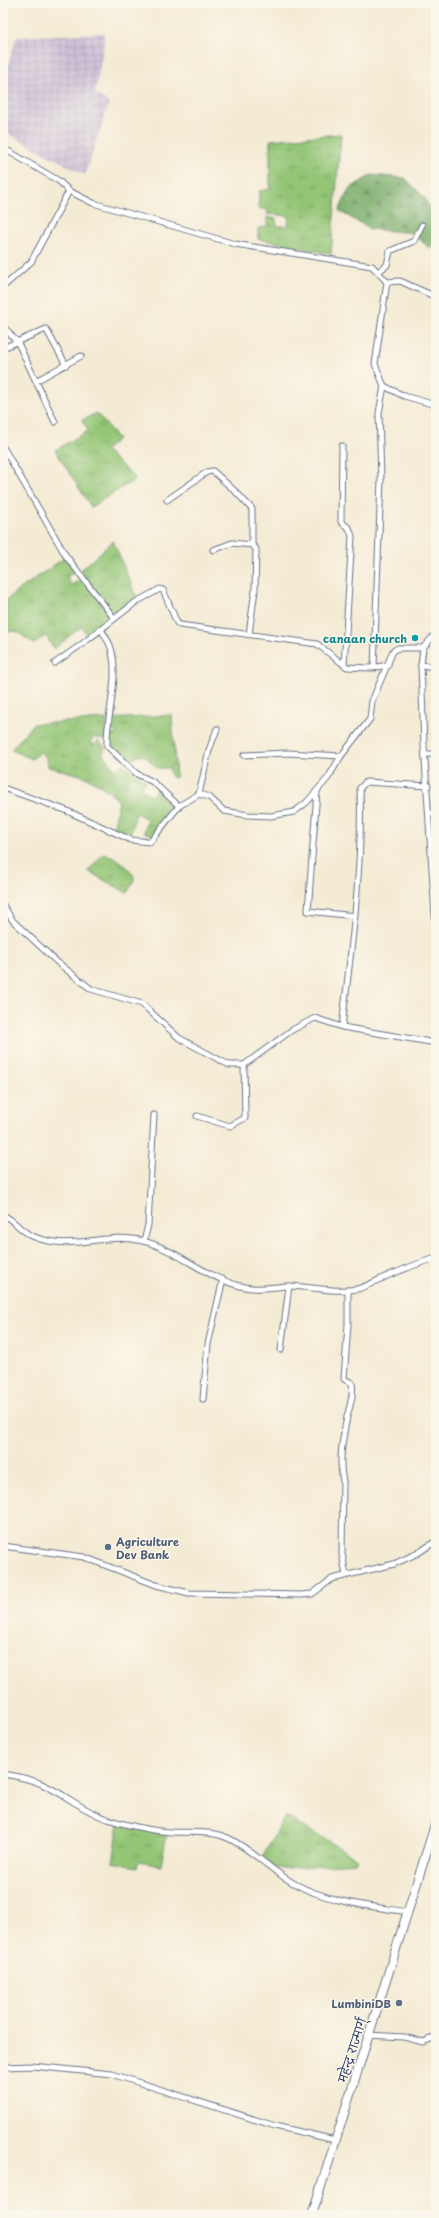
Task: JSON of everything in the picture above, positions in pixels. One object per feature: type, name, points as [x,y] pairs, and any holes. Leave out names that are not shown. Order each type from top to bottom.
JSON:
[{"type":"highway","name":"महेन्द्र राज्मार्ग्","points":[[312,2215],[436,1822]]},
{"type":"street","points":[[3,148],[59,180],[69,192],[92,203],[235,244],[372,266],[387,282]]},
{"type":"street","points":[[3,287],[31,262],[69,192]]},
{"type":"street","points":[[378,272],[387,265],[390,251],[414,240],[422,225]]},
{"type":"street","points":[[387,282],[400,281],[436,297]]},
{"type":"street","points":[[374,668],[381,479],[379,413],[384,386],[375,364],[387,282]]},
{"type":"street","points":[[3,326],[18,343],[55,422]]},
{"type":"street","points":[[3,348],[18,343],[46,329],[66,365]]},
{"type":"street","points":[[36,381],[81,356]]},
{"type":"street","points":[[384,386],[404,396],[436,405]]},
{"type":"street","points":[[342,446],[342,522],[349,528],[352,536],[344,665]]},
{"type":"street","points":[[3,447],[66,556],[114,618]]},
{"type":"street","points":[[167,500],[207,472],[213,471],[252,509],[252,545]]},
{"type":"street","points":[[213,550],[232,543],[252,545],[256,549],[255,590],[249,622],[249,634]]},
{"type":"street","points":[[55,663],[136,602],[160,588],[163,590],[176,623],[180,625],[316,644],[344,665],[354,668],[374,668],[388,665]]},
{"type":"street","points":[[101,629],[110,646],[113,656],[113,684],[107,746],[137,774],[153,782],[179,806]]},
{"type":"street","points":[[436,632],[423,648],[421,665],[429,813],[434,852],[436,931]]},
{"type":"street","points":[[199,794],[209,797],[224,811],[248,815],[271,816],[294,812],[306,803],[328,778],[341,756],[370,719],[372,701],[396,649],[423,648]]},
{"type":"street","points":[[421,665],[436,667]]},
{"type":"street","points":[[3,788],[65,810],[131,840],[150,842],[179,806],[199,794],[217,729]]},
{"type":"street","points":[[244,755],[288,753],[341,756]]},
{"type":"street","points":[[426,754],[436,754]]},
{"type":"street","points":[[342,1027],[355,916],[362,833],[360,788],[366,782],[428,786]]},
{"type":"street","points":[[317,790],[308,911],[355,916]]},
{"type":"street","points":[[429,813],[436,813]]},
{"type":"street","points":[[3,905],[13,921],[57,962],[91,989],[142,1004],[179,1038],[229,1065],[244,1065],[292,1030],[315,1018],[342,1027],[436,1043]]},
{"type":"street","points":[[197,1116],[230,1126],[245,1118],[244,1065]]},
{"type":"street","points":[[144,1241],[148,1224],[154,1115]]},
{"type":"street","points":[[3,1214],[32,1236],[50,1241],[66,1244],[114,1237],[144,1241],[202,1271],[244,1287],[262,1289],[289,1286],[348,1290],[359,1289],[414,1265],[436,1258]]},
{"type":"street","points":[[203,1399],[208,1344],[223,1279]]},
{"type":"street","points":[[281,1350],[289,1286]]},
{"type":"street","points":[[346,1575],[342,1554],[343,1481],[340,1469],[347,1419],[353,1390],[352,1384],[344,1379],[348,1324],[348,1290]]},
{"type":"street","points":[[3,1546],[84,1557],[156,1585],[189,1593],[301,1595],[312,1594],[332,1579],[394,1564],[418,1553],[436,1541]]},
{"type":"street","points":[[3,1774],[43,1784],[83,1807],[108,1819],[169,1832],[211,1833],[227,1838],[249,1851],[277,1873],[296,1885],[316,1893],[363,1905],[407,1912]]},
{"type":"street","points":[[368,2035],[404,2037],[423,2042],[436,2037]]},
{"type":"street","points":[[3,2067],[32,2066],[112,2074],[275,2126],[335,2140]]},
{"type":"shaded area","points":[[104,33],[104,44],[95,93],[109,103],[85,175],[3,131],[3,84],[16,37]]},
{"type":"green space","points":[[341,134],[331,254],[258,239],[258,228],[267,227],[267,217],[276,219],[277,226],[288,226],[289,216],[267,214],[268,210],[258,208],[259,191],[270,189],[270,140]]},
{"type":"green space","points":[[371,175],[405,178],[425,198],[434,217],[436,217],[436,246],[429,248],[413,233],[370,229],[339,211],[349,189]]},
{"type":"green space","points":[[97,413],[118,439],[105,450],[136,479],[91,507],[55,450],[88,431],[82,420]]},
{"type":"green space","points":[[113,541],[137,598],[115,617],[80,571]]},
{"type":"green space","points":[[64,558],[77,570],[67,577],[71,585],[83,578],[114,618],[88,638],[82,627],[54,649],[46,636],[34,644],[16,631],[8,632],[3,629],[3,604],[13,594]]},
{"type":"green space","points":[[172,715],[176,778],[171,777],[169,768],[157,768],[144,755],[135,757],[129,765],[108,744],[108,734],[116,735],[116,731],[108,731],[110,719]]},
{"type":"green space","points":[[107,719],[105,740],[94,737],[90,743],[94,745],[98,741],[105,747],[103,754],[116,770],[123,764],[146,781],[141,788],[151,796],[156,789],[176,808],[154,836],[144,832],[147,819],[136,813],[130,836],[113,828],[119,801],[94,781],[70,772],[48,767],[47,759],[40,752],[32,759],[11,750],[33,724]]},
{"type":"green space","points":[[104,853],[122,863],[131,871],[134,879],[127,893],[88,871]]},
{"type":"green space","points":[[285,1816],[357,1858],[355,1863],[275,1869],[263,1856]]},
{"type":"green space","points":[[119,1823],[167,1834],[161,1865],[139,1861],[137,1867],[113,1862]]},
{"type":"place","name":"canaan church","points":[[415,638]]},
{"type":"place","name":"Agriculture Dev Bank","points":[[108,1547]]},
{"type":"place","name":"LumbiniDB","points":[[399,2003]]}]
